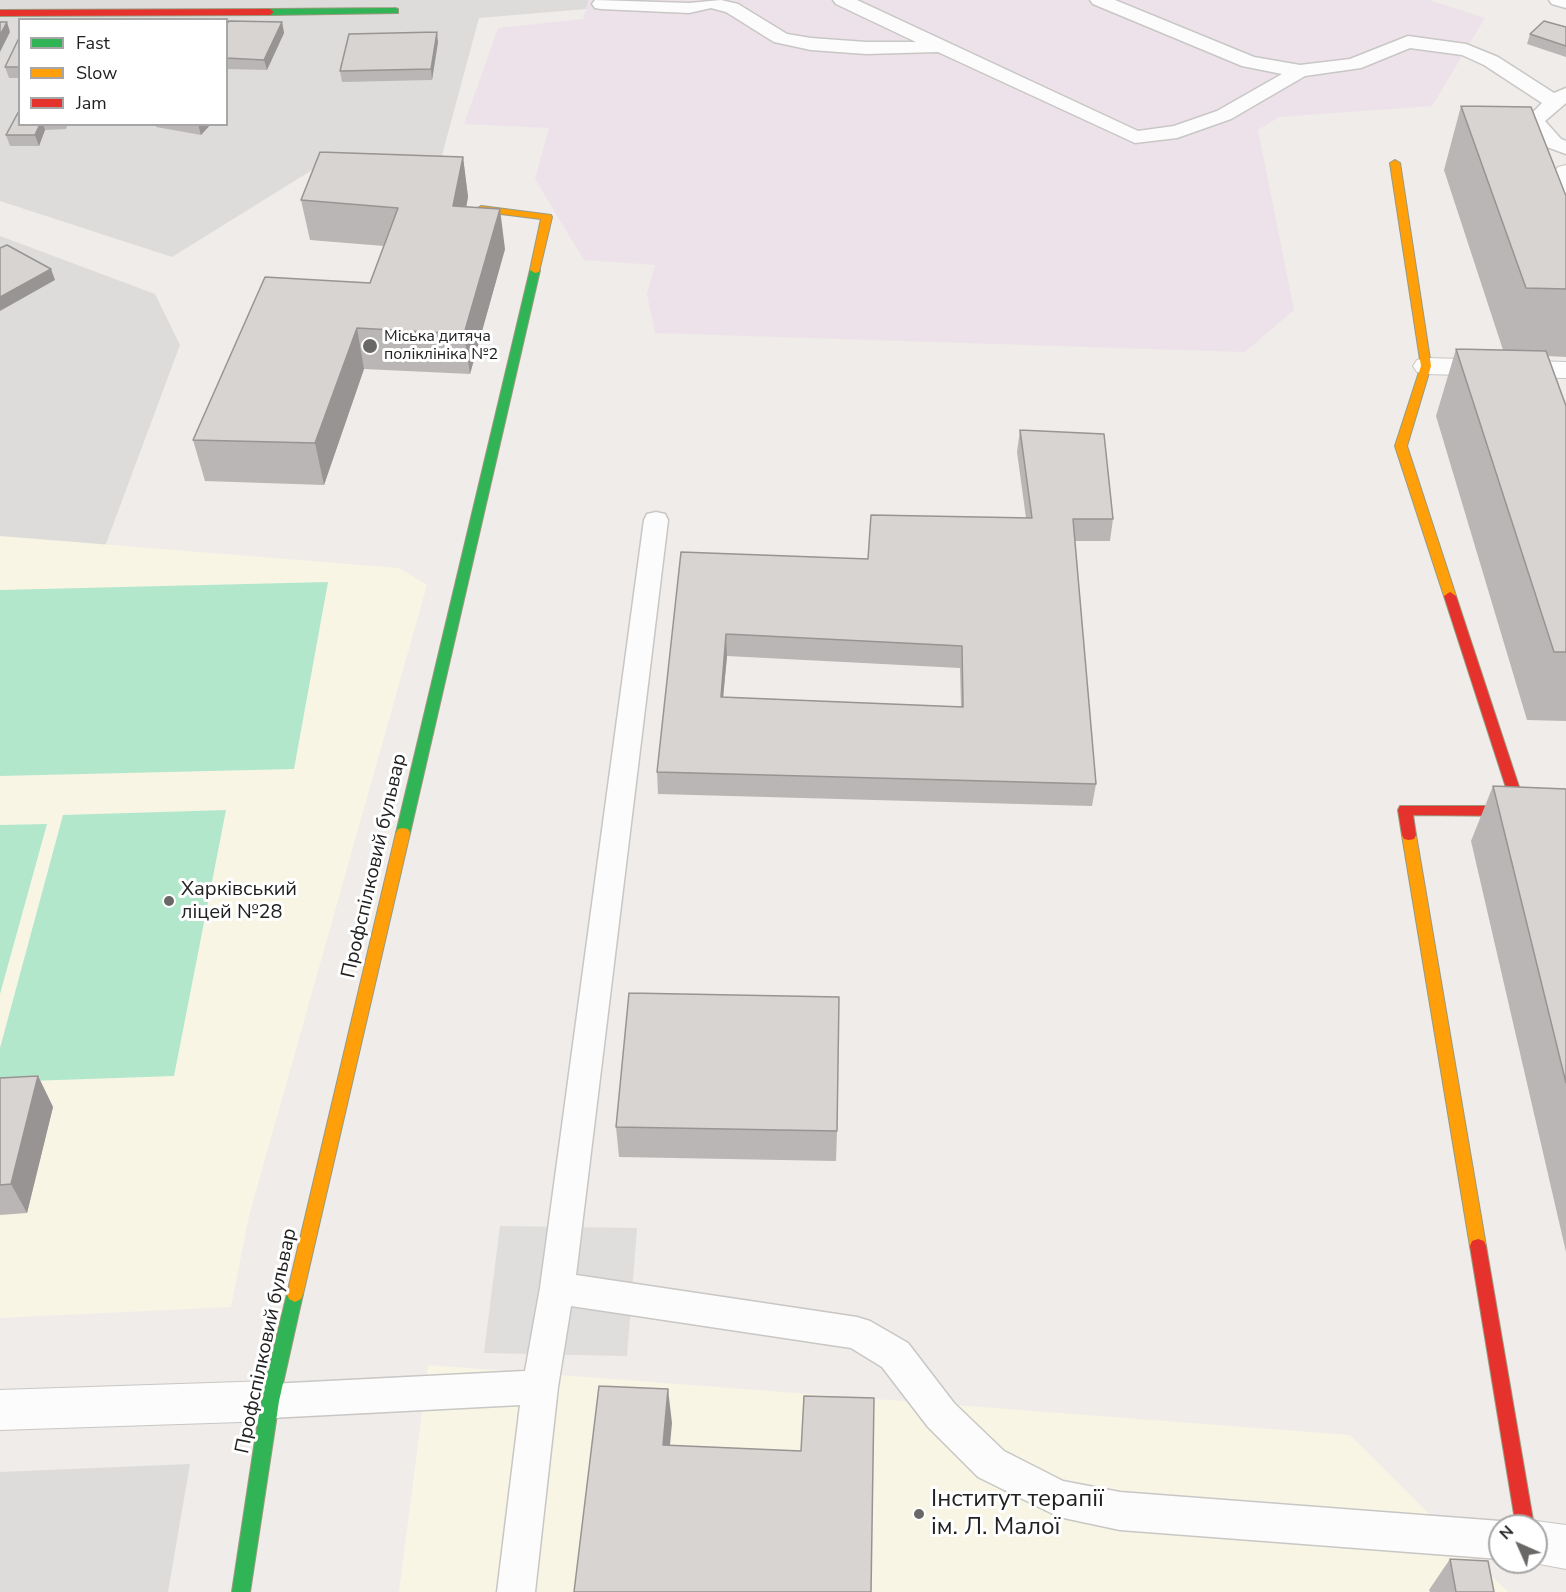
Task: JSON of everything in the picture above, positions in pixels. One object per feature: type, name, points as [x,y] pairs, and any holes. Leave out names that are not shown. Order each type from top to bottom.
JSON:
[{"type":"street","points":[[0,14],[395,11]]},
{"type":"street","points":[[1395,163],[1426,366],[1401,446],[1520,811],[1405,810],[1523,1514]]},
{"type":"street","points":[[1566,172],[1563,176],[1566,194]]},
{"type":"street","name":"Профспілковий бульвар","points":[[241,1592],[270,1401],[547,218],[481,210]]},
{"type":"street","points":[[1426,366],[1566,370]]},
{"type":"street","points":[[0,1410],[270,1401]]},
{"type":"street","points":[[1548,1545],[1566,1547]]},
{"type":"lane","points":[[842,0],[1135,137],[1178,132],[1224,115],[1300,71]]},
{"type":"lane","points":[[1099,0],[1249,62],[1300,71],[1354,64],[1408,42],[1466,50],[1560,98],[1534,121],[1554,143],[1566,148]]},
{"type":"lane","points":[[601,4],[689,8],[711,3],[732,8],[781,38],[811,44],[866,48],[943,47]]},
{"type":"lane","points":[[516,1592],[540,1387],[557,1288],[656,520]]},
{"type":"lane","points":[[557,1288],[857,1333],[894,1355],[941,1415],[991,1464],[1059,1499],[1120,1511],[1488,1539]]},
{"type":"lane","points":[[270,1401],[540,1387]]},
{"type":"shaded area","points":[[0,0],[589,0],[586,9],[479,18],[441,159],[317,167],[172,257],[0,201]]},
{"type":"shaded area","points":[[589,0],[1429,0],[1485,18],[1432,106],[1279,117],[1258,130],[1294,310],[1245,352],[655,333],[647,294],[655,265],[584,260],[535,179],[549,128],[464,124],[498,28],[583,19]]},
{"type":"shaded area","points":[[0,236],[155,294],[180,345],[104,549],[0,539]]},
{"type":"shaded area","name":"Харківський ліцей №28","points":[[0,536],[399,568],[427,585],[249,1216],[231,1307],[0,1318]]},
{"type":"shaded area","points":[[500,1226],[637,1228],[627,1356],[484,1353]]},
{"type":"shaded area","name":"Інститут терапії ім. Л. Малої","points":[[428,1365],[1350,1435],[1508,1592],[399,1592]]},
{"type":"shaded area","points":[[190,1464],[168,1592],[0,1592],[0,1472]]},
{"type":"green space","points":[[328,582],[294,769],[0,776],[0,590]]},
{"type":"green space","points":[[226,810],[174,1076],[0,1082],[0,1048],[63,815]]},
{"type":"green space","points":[[47,824],[0,994],[0,825]]},
{"type":"building","points":[[1544,21],[1566,27],[1566,46],[1530,34]]},
{"type":"building","points":[[0,22],[7,22],[0,35]]},
{"type":"building","points":[[228,22],[282,22],[264,60],[228,58]]},
{"type":"building","points":[[437,32],[431,69],[340,71],[349,34]]},
{"type":"building","points":[[18,40],[18,67],[5,67]]},
{"type":"building","points":[[1461,106],[1531,107],[1566,196],[1566,289],[1526,288]]},
{"type":"building","points":[[18,113],[18,126],[39,126],[35,135],[6,135]]},
{"type":"building","points":[[320,152],[463,157],[453,206],[500,209],[464,334],[357,328],[315,443],[193,440],[265,277],[370,283],[398,208],[301,200]]},
{"type":"building","points":[[7,245],[51,269],[0,297],[0,248]]},
{"type":"building","points":[[1456,349],[1546,351],[1566,406],[1566,652],[1554,652]]},
{"type":"building","points":[[1020,430],[1104,434],[1113,519],[1073,519],[1096,784],[657,772],[681,552],[868,559],[871,515],[1032,518]],"holes":[[[726,634],[962,646],[963,707],[721,697]]]},
{"type":"building","points":[[1493,786],[1566,789],[1566,1083]]},
{"type":"building","points":[[629,993],[839,997],[837,1131],[616,1127]]},
{"type":"building","points":[[38,1076],[11,1184],[0,1185],[0,1078]]},
{"type":"building","points":[[599,1386],[668,1389],[663,1445],[801,1451],[804,1396],[874,1398],[871,1592],[574,1592]]},
{"type":"building","points":[[1450,1559],[1488,1561],[1488,1574],[1491,1574],[1494,1592],[1456,1592]]},
{"type":"traffic: fast","points":[[270,12],[395,11]]},
{"type":"traffic: fast","points":[[403,833],[535,270]]},
{"type":"traffic: fast","points":[[241,1592],[270,1401],[295,1294]]},
{"type":"traffic: slow","points":[[1395,163],[1426,366],[1401,446],[1450,596]]},
{"type":"traffic: slow","points":[[481,209],[547,217],[535,270]]},
{"type":"traffic: slow","points":[[295,1294],[403,833]]},
{"type":"traffic: slow","points":[[1409,835],[1478,1246]]},
{"type":"traffic: jam","points":[[0,13],[270,12]]},
{"type":"traffic: jam","points":[[1409,835],[1405,810],[1520,811],[1450,596]]},
{"type":"traffic: jam","points":[[1478,1246],[1523,1514]]},
{"type":"place","name":"Міська дитяча поліклініка №2","points":[[370,346]]},
{"type":"place","name":"Харківський ліцей №28","points":[[169,901]]},
{"type":"place","name":"Інститут терапії ім. Л. Малої","points":[[919,1514]]}]
